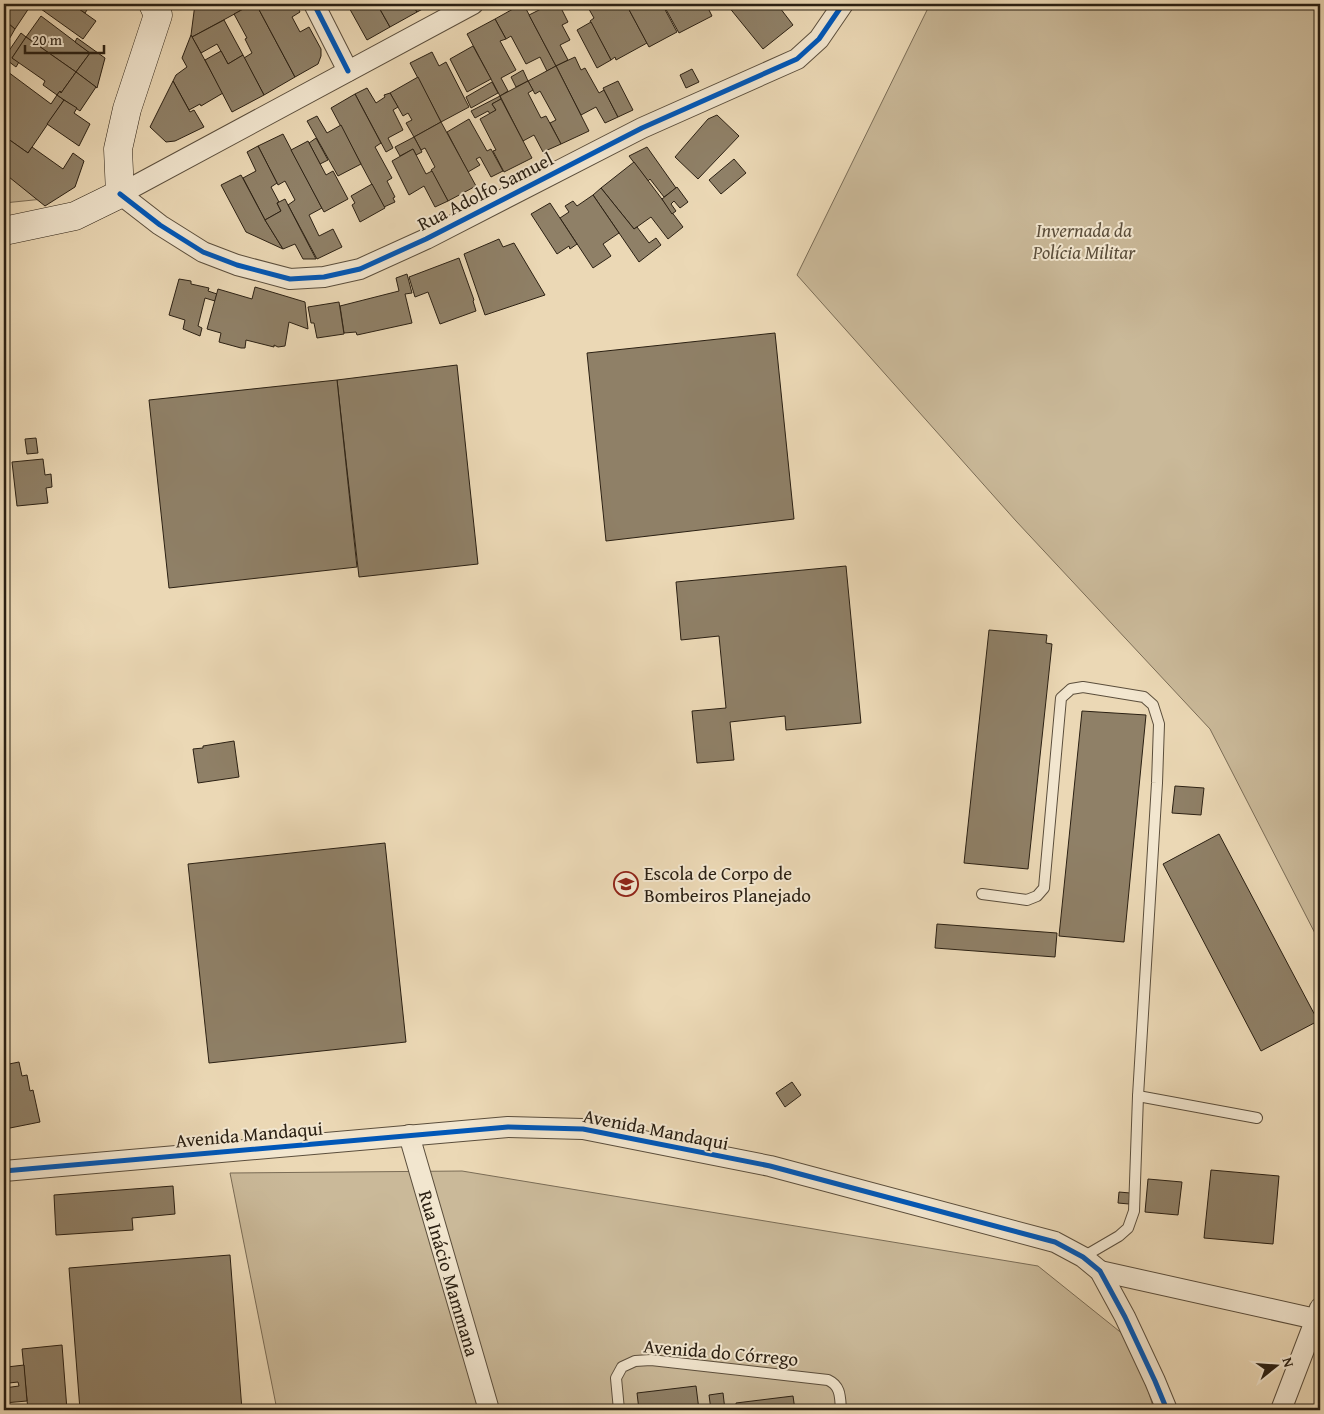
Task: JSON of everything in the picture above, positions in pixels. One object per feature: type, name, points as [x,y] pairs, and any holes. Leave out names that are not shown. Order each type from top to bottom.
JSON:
[{"type":"street","points":[[120,194],[118,149],[127,109],[158,15],[154,4]]},
{"type":"street","points":[[314,4],[348,71]]},
{"type":"street","points":[[4,231],[75,216],[120,194],[473,4]]},
{"type":"street","name":"Rua Adolfo Samuel","points":[[120,194],[160,226],[188,243],[203,252],[237,265],[290,279],[324,277],[360,269],[426,239],[642,128],[797,59],[819,39],[843,4]]},
{"type":"street","name":"Avenida Mandaqui","points":[[4,1171],[508,1127],[583,1129],[770,1166],[1055,1242],[1083,1256],[1100,1271],[1125,1317],[1167,1410]]},
{"type":"street","name":"Rua Inácio Mammana","points":[[409,1135],[489,1410]]},
{"type":"street","points":[[1100,1271],[1319,1316],[1281,1410]]},
{"type":"lane","points":[[982,894],[1027,900],[1037,896],[1044,888],[1060,698],[1071,689],[1083,687],[1144,697],[1153,705],[1159,724],[1157,793],[1138,1096],[1134,1211],[1128,1228],[1119,1236],[1083,1256]]},
{"type":"lane","points":[[1138,1096],[1257,1118]]},
{"type":"lane","name":"Avenida do Córrego","points":[[619,1410],[616,1378],[622,1367],[635,1360],[651,1360],[828,1380],[838,1387],[841,1410]]},
{"type":"green space","name":"Invernada da Polícia Militar","points":[[930,4],[1320,4],[1320,943],[1210,729],[1016,521],[797,275]]},
{"type":"green space","points":[[4,159],[53,198],[4,203]]},
{"type":"green space","points":[[462,1171],[1038,1266],[1134,1343],[1154,1410],[277,1410],[230,1173]]},
{"type":"building","points":[[11,4],[23,4],[29,8],[15,29],[4,20],[4,15]]},
{"type":"building","points":[[34,4],[72,4],[96,21],[83,39]]},
{"type":"building","points":[[72,4],[91,4],[85,13]]},
{"type":"building","points":[[195,4],[236,4],[240,11],[192,37]]},
{"type":"building","points":[[256,4],[295,77],[264,95],[244,58],[252,53],[245,39],[247,38],[234,14]]},
{"type":"building","points":[[256,4],[296,4],[300,12],[292,17],[300,32],[309,27],[321,49],[318,64],[295,77]]},
{"type":"building","points":[[347,4],[377,4],[390,27],[367,40]]},
{"type":"building","points":[[377,4],[412,4],[417,12],[390,27]]},
{"type":"building","points":[[412,4],[432,4],[417,12]]},
{"type":"building","points":[[522,4],[556,66],[547,71],[540,57],[526,64],[511,36],[506,39],[495,19]]},
{"type":"building","points":[[551,4],[559,4],[568,22],[562,25],[570,40],[560,45],[568,60],[556,66],[529,15]]},
{"type":"building","points":[[586,4],[626,4],[647,43],[616,60],[615,57],[611,60],[590,21],[594,18]]},
{"type":"building","points":[[626,4],[662,4],[677,32],[649,47]]},
{"type":"building","points":[[663,4],[712,4],[714,7],[709,10],[712,16],[679,33]]},
{"type":"building","points":[[730,4],[777,4],[793,25],[763,49],[728,6]]},
{"type":"building","points":[[41,16],[90,53],[76,72],[26,37]]},
{"type":"building","points":[[495,19],[506,39],[500,41],[516,70],[501,78],[508,91],[500,96],[467,34]]},
{"type":"building","points":[[4,20],[15,29],[4,48]]},
{"type":"building","points":[[224,20],[243,55],[228,64],[217,44],[201,53],[192,37]]},
{"type":"building","points":[[591,22],[611,60],[597,68],[577,30]]},
{"type":"building","points":[[21,33],[26,37],[12,58],[19,62],[16,67],[4,58]]},
{"type":"building","points":[[191,35],[223,93],[201,106],[200,104],[189,110],[173,81],[176,75],[187,67],[182,58]]},
{"type":"building","points":[[26,37],[76,72],[61,93],[60,91],[57,95],[43,85],[45,81],[12,58]]},
{"type":"building","points":[[77,38],[105,58],[97,88],[76,72],[90,53],[75,42]]},
{"type":"building","points":[[473,46],[491,79],[467,92],[450,59]]},
{"type":"building","points":[[221,51],[228,64],[243,55],[264,95],[232,112],[205,60]]},
{"type":"building","points":[[432,52],[439,66],[446,62],[469,107],[441,122],[410,63]]},
{"type":"building","points":[[575,57],[581,70],[585,68],[599,93],[604,90],[618,117],[605,123],[596,107],[581,115],[556,66]]},
{"type":"building","points":[[556,66],[589,131],[561,144],[550,123],[556,120],[540,91],[535,94],[528,81]]},
{"type":"building","points":[[4,69],[51,104],[57,95],[64,100],[28,153],[4,136]]},
{"type":"building","points":[[692,69],[699,82],[686,88],[680,75]]},
{"type":"building","points":[[523,70],[528,81],[516,87],[511,77]]},
{"type":"building","points":[[76,72],[96,87],[80,111],[57,95],[60,91],[61,93]]},
{"type":"building","points":[[418,77],[441,122],[414,137],[406,123],[412,120],[408,113],[403,116],[390,93]]},
{"type":"building","points":[[173,81],[190,112],[194,110],[204,127],[175,141],[166,142],[150,127]]},
{"type":"building","points":[[528,81],[533,90],[528,93],[541,118],[546,116],[561,144],[543,152],[534,135],[523,141],[500,96]]},
{"type":"building","points":[[618,81],[633,110],[618,117],[603,88]]},
{"type":"building","points":[[492,82],[498,93],[471,108],[466,97]]},
{"type":"building","points":[[367,88],[376,103],[385,97],[384,95],[390,93],[398,107],[393,110],[403,130],[388,138],[393,148],[386,152],[355,94]]},
{"type":"building","points":[[355,94],[381,143],[375,147],[392,178],[387,181],[395,197],[393,198],[395,202],[384,207],[331,108]]},
{"type":"building","points":[[500,96],[501,99],[492,104],[496,110],[490,114],[488,111],[475,118],[471,111]]},
{"type":"building","points":[[501,99],[532,158],[504,172],[493,151],[496,150],[480,119],[496,110],[492,104]]},
{"type":"building","points":[[64,100],[77,108],[74,113],[90,124],[79,146],[47,124]]},
{"type":"building","points":[[717,115],[739,136],[698,179],[675,157],[708,119]]},
{"type":"building","points":[[317,116],[327,133],[341,125],[361,164],[338,176],[307,121]]},
{"type":"building","points":[[469,119],[487,151],[491,149],[503,171],[491,177],[480,157],[476,159],[480,165],[468,172],[447,132]]},
{"type":"building","points":[[441,122],[476,186],[448,201],[431,170],[435,167],[425,148],[421,150],[414,137]]},
{"type":"building","points":[[283,134],[322,208],[309,215],[319,236],[333,229],[342,247],[317,259],[288,205],[295,200],[285,181],[278,185],[258,146]]},
{"type":"building","points":[[4,136],[28,153],[32,147],[63,169],[73,153],[84,161],[75,187],[45,206],[4,173]]},
{"type":"building","points":[[414,137],[422,152],[416,155],[413,149],[400,156],[395,147]]},
{"type":"building","points":[[316,138],[328,160],[320,164],[309,143]]},
{"type":"building","points":[[308,141],[326,175],[333,171],[348,199],[324,212],[291,150]]},
{"type":"building","points":[[258,146],[277,183],[271,187],[279,202],[277,203],[281,211],[265,220],[243,178],[256,171],[247,152]]},
{"type":"building","points":[[647,147],[676,188],[664,197],[650,179],[648,181],[629,156]]},
{"type":"building","points":[[413,149],[426,174],[432,171],[448,201],[435,207],[424,186],[409,195],[392,161]]},
{"type":"building","points":[[734,159],[746,173],[721,194],[709,180]]},
{"type":"building","points":[[634,162],[683,227],[668,239],[651,217],[634,229],[601,188]]},
{"type":"building","points":[[241,175],[283,249],[246,232],[221,185]]},
{"type":"building","points":[[372,184],[385,208],[360,222],[352,205],[355,203],[351,196]]},
{"type":"building","points":[[677,187],[688,202],[680,208],[674,201],[671,204],[676,211],[672,214],[662,199]]},
{"type":"building","points":[[601,188],[634,229],[637,227],[649,243],[656,238],[661,245],[639,262],[593,195]]},
{"type":"building","points":[[593,195],[619,233],[603,244],[611,256],[593,268],[560,218],[569,212],[565,206],[573,201],[577,206]]},
{"type":"building","points":[[285,199],[316,259],[303,259],[295,244],[283,249],[265,220],[281,211],[277,203]]},
{"type":"building","points":[[550,203],[577,244],[570,249],[569,246],[557,254],[531,214]]},
{"type":"building","points":[[499,239],[503,247],[514,243],[545,295],[485,315],[464,254]]},
{"type":"building","points":[[459,258],[476,311],[440,324],[428,292],[415,297],[409,277]]},
{"type":"building","points":[[407,274],[412,293],[405,294],[412,323],[357,335],[356,332],[344,333],[340,306],[399,291],[396,278]]},
{"type":"building","points":[[179,279],[191,281],[191,284],[209,288],[208,291],[217,294],[215,301],[205,298],[198,326],[202,328],[200,336],[183,329],[185,320],[169,315]]},
{"type":"building","points":[[255,287],[305,302],[308,329],[289,322],[285,346],[278,347],[274,345],[274,347],[246,340],[245,348],[241,348],[219,342],[221,333],[207,329],[218,289],[252,299]]},
{"type":"building","points":[[339,302],[344,334],[317,338],[314,323],[311,323],[308,307]]},
{"type":"building","points":[[775,333],[794,519],[606,541],[587,353]]},
{"type":"building","points":[[457,365],[478,564],[359,577],[337,380]]},
{"type":"building","points":[[337,380],[357,567],[169,588],[149,400]]},
{"type":"building","points":[[36,438],[38,453],[27,454],[25,439]]},
{"type":"building","points":[[43,459],[45,475],[51,474],[52,487],[46,488],[48,503],[17,506],[12,462]]},
{"type":"building","points":[[846,566],[861,723],[786,730],[785,716],[730,722],[734,760],[697,763],[692,711],[726,708],[719,636],[681,640],[676,582]]},
{"type":"building","points":[[989,630],[1047,635],[1046,643],[1052,644],[1028,869],[964,863]]},
{"type":"building","points":[[1082,711],[1146,715],[1124,942],[1059,936]]},
{"type":"building","points":[[234,741],[239,777],[198,783],[193,749]]},
{"type":"building","points":[[1175,786],[1204,788],[1201,815],[1172,813]]},
{"type":"building","points":[[1219,834],[1318,1021],[1261,1051],[1163,864]]},
{"type":"building","points":[[385,843],[406,1042],[209,1063],[188,864]]},
{"type":"building","points":[[937,924],[1057,933],[1055,957],[935,948]]},
{"type":"building","points":[[19,1062],[22,1076],[27,1075],[30,1091],[33,1090],[40,1122],[5,1129],[4,1065]]},
{"type":"building","points":[[792,1082],[801,1095],[785,1107],[776,1093]]},
{"type":"building","points":[[1211,1170],[1279,1176],[1273,1244],[1204,1238]]},
{"type":"building","points":[[1148,1179],[1182,1182],[1178,1215],[1145,1212]]},
{"type":"building","points":[[173,1186],[175,1214],[132,1218],[133,1230],[56,1235],[54,1195]]},
{"type":"building","points":[[1119,1192],[1130,1193],[1129,1204],[1118,1203]]},
{"type":"building","points":[[4,1201],[8,1236],[5,1237],[8,1255],[4,1255]]},
{"type":"building","points":[[230,1255],[242,1410],[80,1410],[69,1268]]},
{"type":"building","points":[[62,1345],[67,1410],[28,1410],[22,1349]]},
{"type":"building","points":[[24,1365],[27,1401],[4,1403],[4,1388],[19,1386],[18,1382],[9,1383],[7,1367]]},
{"type":"building","points":[[696,1386],[699,1410],[639,1410],[637,1393]]},
{"type":"building","points":[[723,1393],[725,1410],[711,1410],[709,1395]]},
{"type":"building","points":[[793,1396],[795,1410],[736,1410],[736,1403]]},
{"type":"cycle path","points":[[314,4],[348,71]]},
{"type":"cycle path","points":[[120,194],[160,225],[203,252],[237,265],[290,279],[324,277],[360,269],[426,239],[642,128],[797,59],[819,39],[843,4]]},
{"type":"cycle path","points":[[4,1171],[508,1127],[583,1129],[770,1166],[1055,1242],[1083,1257],[1100,1271],[1125,1317],[1167,1410]]},
{"type":"place","name":"Escola de Corpo de Bombeiros Planejado","points":[[626,884]]}]
